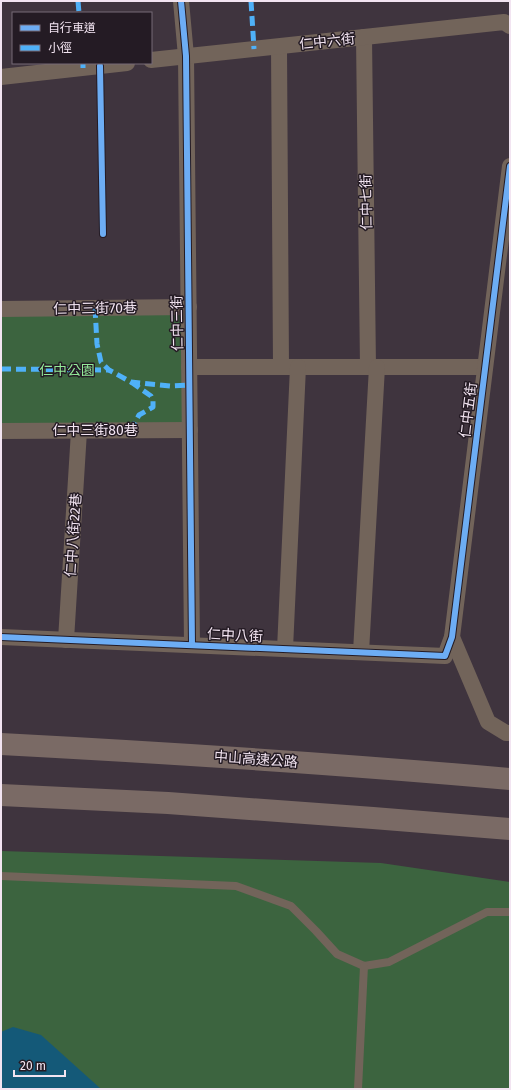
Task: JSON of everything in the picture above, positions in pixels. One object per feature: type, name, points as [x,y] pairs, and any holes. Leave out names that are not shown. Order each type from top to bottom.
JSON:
[{"type":"highway","name":"中山高速公路","points":[[1,744],[171,753],[360,766],[510,779]]},
{"type":"highway","points":[[1,795],[168,803],[510,829]]},
{"type":"street","name":"仁中三街","points":[[181,1],[186,56],[192,645]]},
{"type":"street","name":"仁中六街","points":[[152,60],[364,37],[507,24]]},
{"type":"street","name":"仁中七街","points":[[361,652],[373,367],[364,37]]},
{"type":"street","points":[[279,47],[281,367]]},
{"type":"street","points":[[1,77],[118,64]]},
{"type":"street","name":"仁中五街","points":[[445,656],[452,637],[510,166]]},
{"type":"street","name":"仁中三街70巷","points":[[1,309],[189,307]]},
{"type":"street","points":[[189,367],[485,367]]},
{"type":"street","points":[[285,649],[298,367]]},
{"type":"street","name":"仁中三街80巷","points":[[1,431],[190,430]]},
{"type":"street","name":"仁中八街22巷","points":[[66,640],[79,431]]},
{"type":"street","name":"仁中八街","points":[[1,637],[445,656]]},
{"type":"street","points":[[452,637],[488,722],[506,733],[510,733]]},
{"type":"lane","points":[[1,876],[236,886],[291,906],[337,954],[364,966],[389,962],[487,912],[510,912]]},
{"type":"lane","points":[[358,1089],[364,966]]},
{"type":"green space","name":"仁中公園","points":[[189,307],[190,430],[1,431],[1,309]]},
{"type":"green space","points":[[1,851],[381,863],[510,882],[510,1089],[1,1089]]},
{"type":"water","points":[[13,1027],[41,1035],[101,1089],[1,1089],[1,1032]]},
{"type":"marked path","points":[[78,1],[79,12]]},
{"type":"marked path","points":[[251,1],[254,49]]},
{"type":"marked path","points":[[95,308],[97,344],[101,362],[109,370],[131,382],[171,386],[189,385]]},
{"type":"marked path","points":[[1,369],[109,370]]},
{"type":"marked path","points":[[131,382],[151,396],[153,401],[153,407],[139,415],[131,430]]},
{"type":"cycle path","points":[[181,1],[186,56],[192,645]]},
{"type":"cycle path","points":[[100,66],[103,234]]},
{"type":"cycle path","points":[[1,637],[445,656],[452,637],[510,166]]}]
